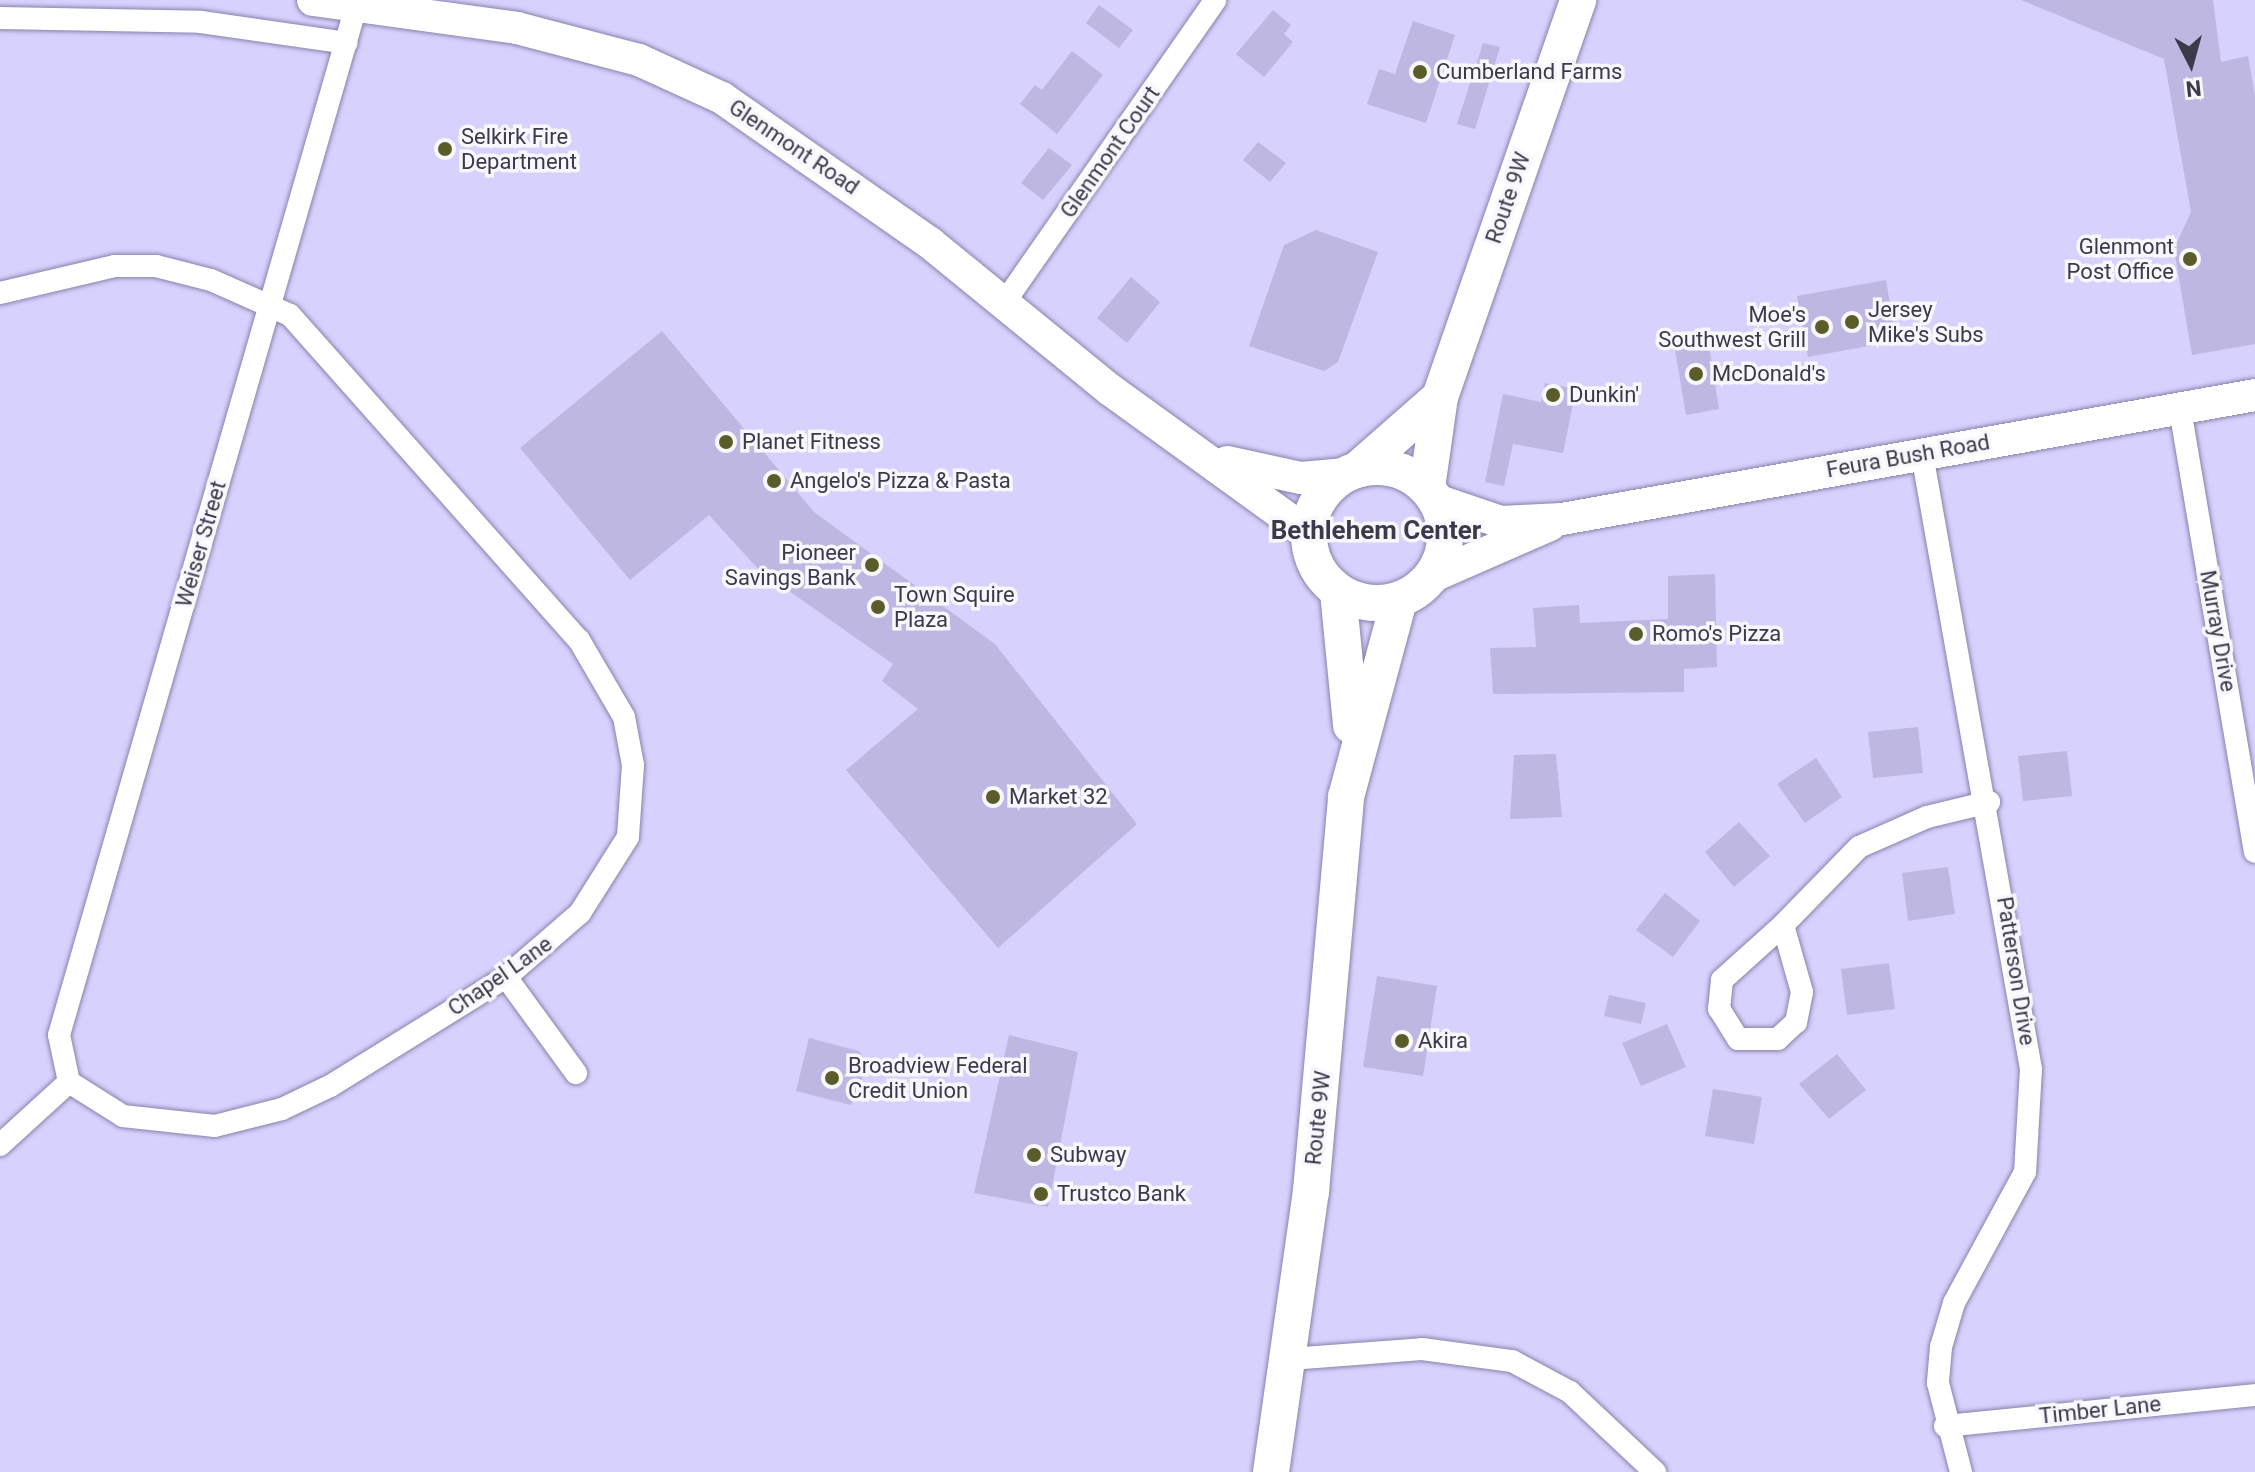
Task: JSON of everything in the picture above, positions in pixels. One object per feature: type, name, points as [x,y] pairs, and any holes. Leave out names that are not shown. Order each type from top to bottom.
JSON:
[{"type":"main road","name":"Route 9W","points":[[1432,494],[1440,397],[1578,0]]},
{"type":"main road","name":"Glenmont Road","points":[[330,2],[517,28],[639,60],[722,98],[793,143],[1308,533]]},
{"type":"main road","name":"Feura Bush Road","points":[[1432,494],[1501,522],[1562,519],[2255,395]]},
{"type":"main road","name":"Route 9W","points":[[1351,472],[1440,397]]},
{"type":"main road","name":"Glenmont Road","points":[[1202,455],[1301,478],[1351,472]]},
{"type":"main road","points":[[1394,469],[1432,494],[1446,538],[1433,576],[1399,601],[1357,601],[1338,592],[1322,577],[1308,533],[1319,499],[1351,472],[1394,469]]},
{"type":"main road","name":"Feura Bush Road","points":[[1433,576],[1562,519]]},
{"type":"main road","name":"Route 9W","points":[[1338,592],[1353,762]]},
{"type":"main road","name":"Route 9W","points":[[1271,1472],[1290,1359],[1353,762],[1399,601]]},
{"type":"street","name":"Glenmont Court","points":[[1004,303],[1215,0]]},
{"type":"street","name":"Weiser Street","points":[[69,1082],[59,1035],[267,302],[346,43],[330,2]]},
{"type":"street","points":[[0,18],[215,23],[346,43]]},
{"type":"street","points":[[0,293],[115,266],[156,266],[267,302]]},
{"type":"street","name":"Chapel Lane","points":[[69,1082],[123,1116],[166,1124],[256,1118],[330,1086],[506,977],[580,913],[620,854],[634,801],[624,717],[606,679],[549,605],[336,359],[267,302]]},
{"type":"street","name":"Murray Drive","points":[[2180,409],[2255,852]]},
{"type":"street","name":"Patterson Drive","points":[[1922,454],[1989,802],[2033,1120],[2016,1195],[1954,1303],[1941,1347],[1945,1426],[1961,1472]]},
{"type":"street","points":[[1783,925],[1802,992],[1796,1022],[1778,1039],[1738,1039],[1719,1009],[1722,980],[1783,925],[1859,847],[1927,817],[1989,802]]},
{"type":"street","points":[[506,977],[576,1073]]},
{"type":"street","points":[[0,1145],[69,1082]]},
{"type":"street","points":[[1290,1359],[1422,1349],[1512,1361],[1570,1392],[1655,1472]]},
{"type":"street","name":"Timber Lane","points":[[1945,1426],[2255,1395]]},
{"type":"building","points":[[2021,0],[2213,0],[2221,62],[2248,56],[2255,96],[2255,344],[2192,355],[2174,249],[2191,212],[2164,59]]},
{"type":"building","points":[[1099,5],[1133,30],[1119,48],[1086,23]]},
{"type":"building","points":[[1273,10],[1291,25],[1284,34],[1293,42],[1264,77],[1236,54]]},
{"type":"building","name":"Cumberland Farms","points":[[1413,21],[1455,35],[1426,123],[1367,104],[1379,69],[1395,74]]},
{"type":"building","points":[[1483,43],[1500,47],[1475,129],[1457,124]]},
{"type":"building","points":[[1072,51],[1103,75],[1057,134],[1020,104],[1035,85],[1042,90]]},
{"type":"building","points":[[1258,142],[1286,163],[1270,182],[1243,160]]},
{"type":"building","points":[[1049,148],[1072,165],[1043,200],[1021,183]]},
{"type":"building","points":[[1316,230],[1378,252],[1338,362],[1324,371],[1249,346],[1284,245]]},
{"type":"building","points":[[1131,277],[1160,302],[1127,343],[1097,318]]},
{"type":"building","points":[[1886,280],[1896,341],[1808,357],[1797,296]]},
{"type":"building","points":[[662,331],[814,512],[995,644],[1137,824],[998,948],[846,770],[918,709],[882,681],[893,664],[759,570],[709,515],[630,580],[520,448]]},
{"type":"building","name":"McDonald's","points":[[1707,333],[1719,409],[1686,415],[1673,338]]},
{"type":"building","points":[[1545,383],[1576,389],[1563,453],[1513,444],[1504,486],[1485,482],[1503,394],[1541,402]]},
{"type":"building","points":[[1715,574],[1717,667],[1684,669],[1684,692],[1493,694],[1490,648],[1536,647],[1533,608],[1579,605],[1580,623],[1668,619],[1668,576]]},
{"type":"building","points":[[1918,727],[1923,773],[1873,778],[1868,732]]},
{"type":"building","points":[[2067,751],[2072,796],[2023,801],[2018,756]]},
{"type":"building","points":[[1556,754],[1562,817],[1510,819],[1514,755]]},
{"type":"building","points":[[1816,758],[1842,797],[1805,823],[1777,784]]},
{"type":"building","points":[[1739,822],[1770,856],[1734,887],[1705,852]]},
{"type":"building","points":[[1948,867],[1955,914],[1908,921],[1902,873]]},
{"type":"building","points":[[1665,893],[1700,921],[1673,957],[1636,930]]},
{"type":"building","points":[[1889,963],[1895,1009],[1847,1015],[1841,969]]},
{"type":"building","points":[[1377,976],[1437,986],[1423,1076],[1363,1067]]},
{"type":"building","points":[[1609,995],[1646,1003],[1641,1024],[1604,1016]]},
{"type":"building","points":[[1667,1024],[1686,1067],[1641,1086],[1622,1043]]},
{"type":"building","points":[[1009,1035],[1078,1052],[1048,1207],[974,1193]]},
{"type":"building","name":"Broadview Federal Credit Union","points":[[809,1038],[859,1051],[868,1064],[851,1105],[796,1091]]},
{"type":"building","points":[[1837,1054],[1866,1090],[1829,1119],[1799,1084]]},
{"type":"building","points":[[1713,1089],[1762,1097],[1754,1144],[1705,1136]]},
{"type":"place","name":"Cumberland Farms","points":[[1420,72]]},
{"type":"place","name":"Selkirk Fire Department","points":[[445,149]]},
{"type":"place","name":"Glenmont Post Office","points":[[2190,259]]},
{"type":"place","name":"Jersey Mike's Subs","points":[[1852,322]]},
{"type":"place","name":"Moe's Southwest Grill","points":[[1822,327]]},
{"type":"place","name":"McDonald's","points":[[1696,374]]},
{"type":"place","name":"Dunkin'","points":[[1553,395]]},
{"type":"place","name":"Planet Fitness","points":[[726,442]]},
{"type":"place","name":"Angelo's Pizza & Pasta","points":[[774,481]]},
{"type":"place","name":"Pioneer Savings Bank","points":[[872,565]]},
{"type":"place","name":"Town Squire Plaza","points":[[878,607]]},
{"type":"place","name":"Romo's Pizza","points":[[1636,634]]},
{"type":"place","name":"Market 32","points":[[993,797]]},
{"type":"place","name":"Akira","points":[[1402,1041]]},
{"type":"place","name":"Broadview Federal Credit Union","points":[[832,1078]]},
{"type":"place","name":"Subway","points":[[1034,1155]]},
{"type":"place","name":"Trustco Bank","points":[[1041,1194]]},
{"type":"district","name":"Bethlehem Center","points":[[1376,531]]}]
